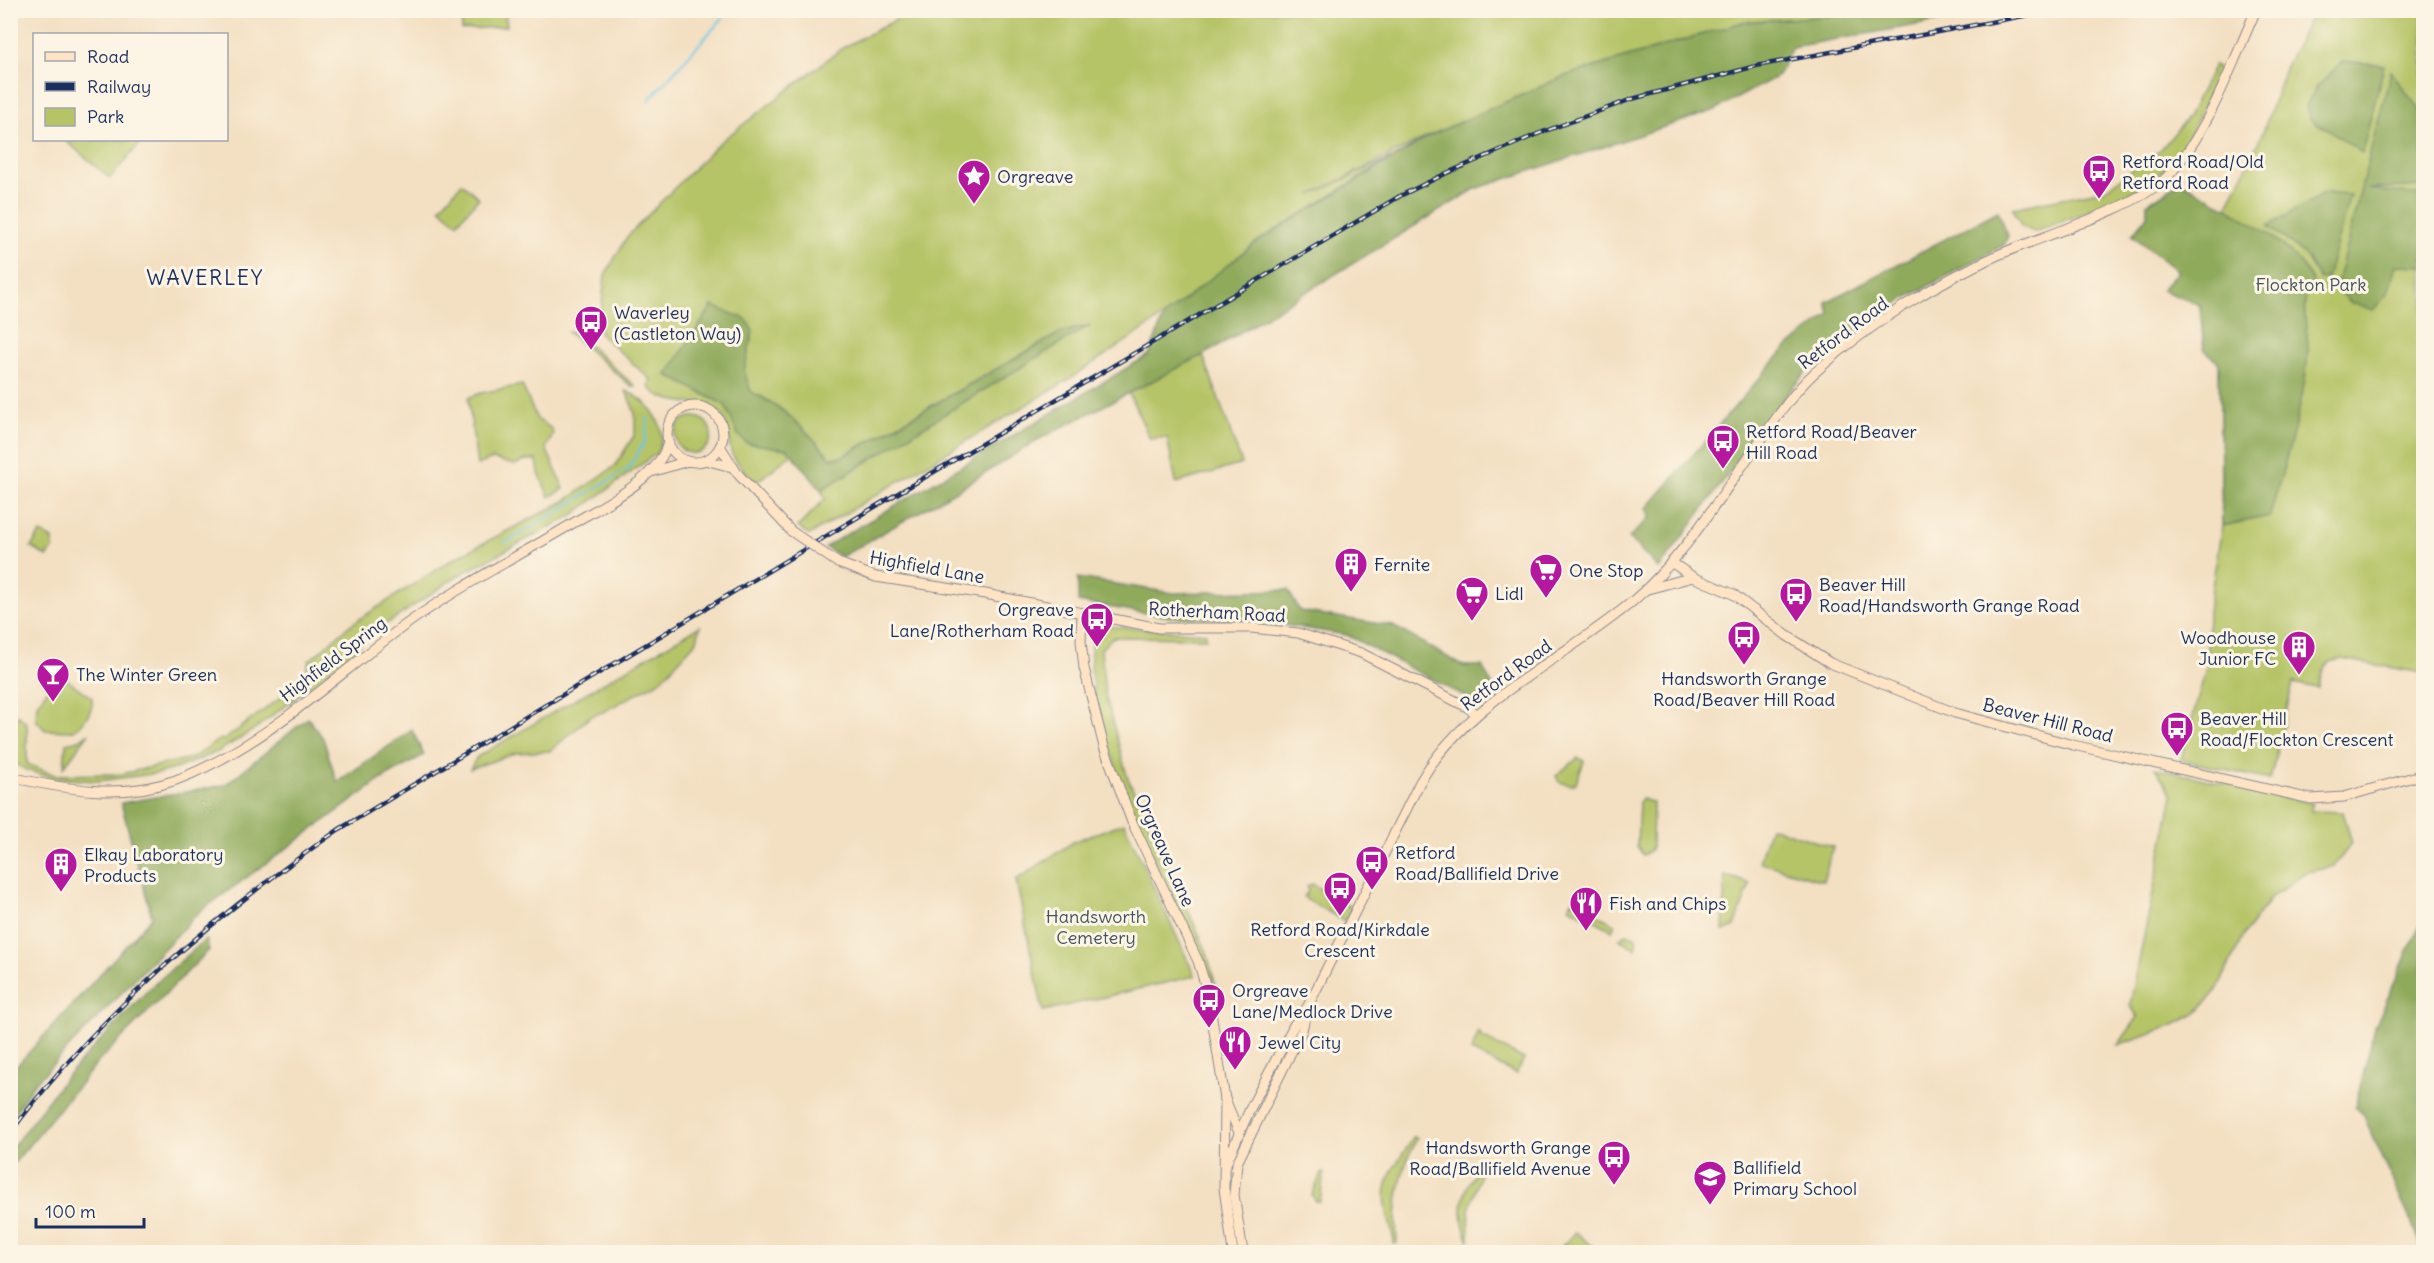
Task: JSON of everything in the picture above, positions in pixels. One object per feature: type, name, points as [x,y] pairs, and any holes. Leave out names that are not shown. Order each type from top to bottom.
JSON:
[{"type":"main road","name":"Retford Road","points":[[1239,1138],[1250,1109],[1294,1026],[1308,1006],[1420,782],[1441,750],[1476,714],[1592,634],[1646,590],[1671,562],[1784,407],[1818,369],[1896,312],[1960,274],[2013,249],[2120,205],[2162,181],[2180,162],[2203,124],[2256,10]]},
{"type":"main road","points":[[651,472],[665,455],[668,426],[678,412],[685,408],[701,407],[715,415],[720,422],[722,430],[720,446],[705,460]]},
{"type":"main road","points":[[668,442],[672,451],[688,461]]},
{"type":"main road","name":"Highfield Lane","points":[[720,446],[732,467],[791,531],[838,563],[876,577],[1082,614]]},
{"type":"main road","points":[[651,472],[688,461],[705,460],[732,467]]},
{"type":"main road","name":"Highfield Spring","points":[[10,777],[64,788],[103,792],[174,781],[208,766],[248,745],[408,623],[468,582],[613,500],[651,472]]},
{"type":"main road","name":"Beaver Hill Road","points":[[1671,562],[1689,577]]},
{"type":"main road","name":"Beaver Hill Road","points":[[1664,571],[1689,577],[1733,594],[1786,635],[1830,663],[1955,714],[2073,745],[2311,799],[2344,797],[2424,774]]},
{"type":"main road","points":[[1646,590],[1689,577]]},
{"type":"main road","name":"Rotherham Road","points":[[1082,614],[1159,628],[1286,630],[1322,639],[1382,663],[1469,708],[1476,714]]},
{"type":"main road","name":"Orgreave Lane","points":[[1082,614],[1081,641],[1084,668],[1104,747],[1132,822],[1202,971],[1213,1016],[1227,1103],[1239,1138]]},
{"type":"main road","name":"Retford Road","points":[[1226,1164],[1302,1029],[1308,1006]]},
{"type":"main road","points":[[1227,1103],[1250,1109]]},
{"type":"main road","name":"Orgreave Lane","points":[[1226,1164],[1224,1130],[1227,1103]]},
{"type":"main road","points":[[1224,1130],[1239,1138],[1234,1186],[1243,1252]]},
{"type":"main road","points":[[1226,1164],[1224,1195],[1233,1252]]},
{"type":"green space","points":[[1880,10],[1996,11],[1792,47],[1778,76],[1713,111],[1475,189],[1203,355],[1039,439],[961,488],[841,557],[825,547],[1149,355],[1164,316],[1258,241],[1431,135],[1565,76],[1743,22],[1878,13]]},
{"type":"green space","points":[[461,11],[505,11],[507,26],[462,30]]},
{"type":"green space","points":[[913,11],[1880,11],[1878,13],[1743,22],[1565,76],[1431,135],[1311,195],[1391,158],[1258,241],[1164,316],[1063,383],[809,535],[798,527],[825,499],[821,490],[1087,326],[1060,333],[841,457],[831,458],[785,412],[751,392],[744,371],[752,331],[667,375],[725,405],[739,436],[747,443],[788,449],[792,454],[756,482],[734,458],[725,421],[717,411],[672,400],[655,393],[648,386],[651,380],[599,333],[605,275],[627,237],[719,143],[844,47]]},
{"type":"green space","name":"Flockton Park","points":[[2314,11],[2423,11],[2423,673],[2342,659],[2330,662],[2324,668],[2318,688],[2293,683],[2270,780],[2181,760],[2207,665],[2208,611],[2222,526],[2219,363],[2204,350],[2200,305],[2162,290],[2178,271],[2132,235],[2147,216],[2147,204],[2181,182],[2227,208],[2263,132],[2286,66]]},
{"type":"green space","points":[[2343,61],[2384,65],[2362,153],[2328,129],[2316,124],[2309,118],[2306,106],[2317,87]]},
{"type":"green space","points":[[2214,65],[2221,69],[2188,138],[2170,163],[2154,177],[2116,200],[2035,232],[2022,227],[2013,208],[2104,190],[2161,149],[2188,117]]},
{"type":"green space","points":[[2391,71],[2423,115],[2423,186],[2368,189],[2423,196],[2423,266],[2396,265],[2388,293],[2373,310],[2351,303],[2336,287]]},
{"type":"green space","points":[[66,141],[142,141],[110,178]]},
{"type":"green space","points":[[2181,182],[2236,213],[2274,238],[2303,267],[2313,283],[2308,289],[2305,306],[2308,350],[2303,390],[2270,516],[2222,526],[2219,363],[2204,350],[2200,305],[2162,290],[2178,271],[2132,235],[2147,216],[2147,204]]},
{"type":"green space","points":[[462,183],[479,198],[457,223],[440,208]]},
{"type":"green space","points":[[2325,193],[2350,195],[2327,278],[2319,279],[2304,254],[2268,226]]},
{"type":"green space","points":[[1998,211],[2008,236],[2004,245],[1904,299],[1815,362],[1787,394],[1659,569],[1629,538],[1651,516],[1646,509],[1784,350],[1830,314],[1826,302]]},
{"type":"green space","points":[[712,306],[746,319],[753,331],[744,371],[751,392],[785,412],[831,458],[842,457],[1060,333],[1090,325],[821,490],[788,449],[747,443],[739,436],[725,405],[667,375]]},
{"type":"green space","points":[[568,332],[575,333],[635,386],[631,386]]},
{"type":"green space","points":[[1203,355],[1242,464],[1176,483],[1167,437],[1150,439],[1128,391]]},
{"type":"green space","points":[[522,385],[537,419],[552,429],[553,435],[546,448],[564,489],[549,497],[539,473],[537,460],[525,460],[515,465],[493,459],[477,465],[468,398],[481,393]]},
{"type":"green space","points":[[626,391],[643,401],[656,416],[661,434],[661,444],[657,453],[571,516],[459,575],[391,621],[370,632],[354,651],[306,690],[252,731],[219,751],[178,768],[159,773],[97,781],[53,778],[26,770],[11,761],[11,727],[18,715],[27,724],[27,764],[55,775],[121,774],[192,758],[220,739],[224,740],[288,692],[305,674],[309,661],[350,625],[453,559],[565,501],[615,466],[635,434],[635,413]]},
{"type":"green space","points":[[693,417],[706,422],[711,435],[706,448],[693,453],[680,448],[675,435],[680,422]]},
{"type":"green space","points":[[40,533],[53,539],[53,549],[47,557],[31,547]]},
{"type":"green space","points":[[1078,578],[1173,593],[1288,590],[1300,611],[1393,626],[1463,666],[1482,666],[1494,689],[1473,701],[1347,635],[1259,621],[1170,617],[1078,602]]},
{"type":"green space","points":[[700,626],[697,641],[660,681],[603,712],[591,716],[550,751],[515,753],[470,769],[477,757]]},
{"type":"green space","points":[[1105,626],[1206,633],[1206,638],[1113,637],[1101,649],[1105,694],[1127,776],[1206,950],[1219,997],[1214,1001],[1201,959],[1145,838],[1104,732],[1093,684],[1092,647]]},
{"type":"green space","points":[[59,674],[92,698],[91,708],[86,718],[71,731],[45,730],[36,720],[37,704]]},
{"type":"green space","points":[[308,718],[323,738],[337,782],[412,730],[424,755],[382,779],[198,913],[32,1086],[11,1119],[11,1072],[152,917],[121,803],[225,785]]},
{"type":"green space","points":[[89,733],[64,767],[66,743],[79,740]]},
{"type":"green space","points":[[1578,758],[1584,761],[1576,783],[1571,785],[1559,782],[1556,776]]},
{"type":"green space","points":[[2155,768],[2312,803],[2311,811],[2343,812],[2352,843],[2334,866],[2304,873],[2270,899],[2245,933],[2217,990],[2196,1014],[2174,1025],[2118,1045],[2138,1017],[2130,1005],[2173,795]]},
{"type":"green space","points":[[1642,799],[1653,803],[1652,846],[1650,851],[1643,855],[1637,846],[1639,802]]},
{"type":"green space","name":"Handsworth Cemetery","points":[[1124,823],[1195,976],[1043,1011],[1016,880],[1075,841]]},
{"type":"green space","points":[[1770,827],[1833,847],[1823,881],[1759,862]]},
{"type":"green space","points":[[1725,875],[1750,884],[1735,926],[1723,931]]},
{"type":"green space","points":[[1312,884],[1351,907],[1344,921],[1304,897],[1308,891],[1307,886]]},
{"type":"green space","points":[[1572,901],[1615,924],[1612,930],[1569,907]]},
{"type":"green space","points":[[2423,917],[2424,1252],[2420,1252],[2420,1242],[2363,1114],[2355,1107],[2375,1027]]},
{"type":"green space","points":[[1626,934],[1636,937],[1636,949],[1619,939]]},
{"type":"green space","points":[[206,939],[209,950],[97,1063],[11,1167],[11,1149],[65,1078],[149,989]]},
{"type":"green space","points":[[1479,1032],[1482,1037],[1524,1059],[1516,1074],[1471,1051]]},
{"type":"green space","points":[[1413,1137],[1417,1138],[1399,1189],[1396,1215],[1397,1243],[1394,1244],[1386,1206],[1386,1186],[1393,1169]]},
{"type":"green space","points":[[1478,1170],[1481,1171],[1469,1210],[1469,1241],[1463,1222],[1462,1204],[1467,1187]]},
{"type":"green space","points":[[1324,1173],[1320,1201],[1316,1201],[1312,1195],[1321,1174]]},
{"type":"green space","points":[[1575,1233],[1601,1252],[1571,1252],[1562,1246]]},
{"type":"waterway","points":[[648,101],[730,10]]},
{"type":"waterway","points":[[505,543],[628,469],[645,441],[648,418]]},
{"type":"railway","points":[[10,1133],[82,1047],[162,968],[248,896],[338,830],[873,508],[1400,196],[1540,133],[1632,99],[1756,66],[2055,10]]},
{"type":"place","name":"Retford Road/Old Retford Road","points":[[2099,200]]},
{"type":"place","name":"Orgreave","points":[[974,205]]},
{"type":"place","name":"Waverley (Castleton Way)","points":[[591,351]]},
{"type":"place","name":"Retford Road/Beaver Hill Road","points":[[1723,470]]},
{"type":"place","name":"Fernite","points":[[1351,593]]},
{"type":"place","name":"One Stop","points":[[1546,599]]},
{"type":"place","name":"Lidl","points":[[1472,622]]},
{"type":"place","name":"Beaver Hill Road/Handsworth Grange Road","points":[[1796,623]]},
{"type":"place","name":"Orgreave Lane/Rotherham Road","points":[[1097,648]]},
{"type":"place","name":"Handsworth Grange Road/Beaver Hill Road","points":[[1744,666]]},
{"type":"place","name":"Woodhouse Junior FC","points":[[2299,676]]},
{"type":"place","name":"The Winter Green","points":[[53,703]]},
{"type":"place","name":"Beaver Hill Road/Flockton Crescent","points":[[2177,757]]},
{"type":"place","name":"Retford Road/Ballifield Drive","points":[[1372,891]]},
{"type":"place","name":"Elkay Laboratory Products","points":[[61,893]]},
{"type":"place","name":"Retford Road/Kirkdale Crescent","points":[[1340,917]]},
{"type":"place","name":"Fish and Chips","points":[[1586,932]]},
{"type":"place","name":"Orgreave Lane/Medlock Drive","points":[[1209,1029]]},
{"type":"place","name":"Jewel City","points":[[1235,1071]]},
{"type":"place","name":"Handsworth Grange Road/Ballifield Avenue","points":[[1614,1186]]},
{"type":"place","name":"Ballifield Primary School","points":[[1710,1206]]},
{"type":"district","name":"WAVERLEY","points":[[205,277]]}]
